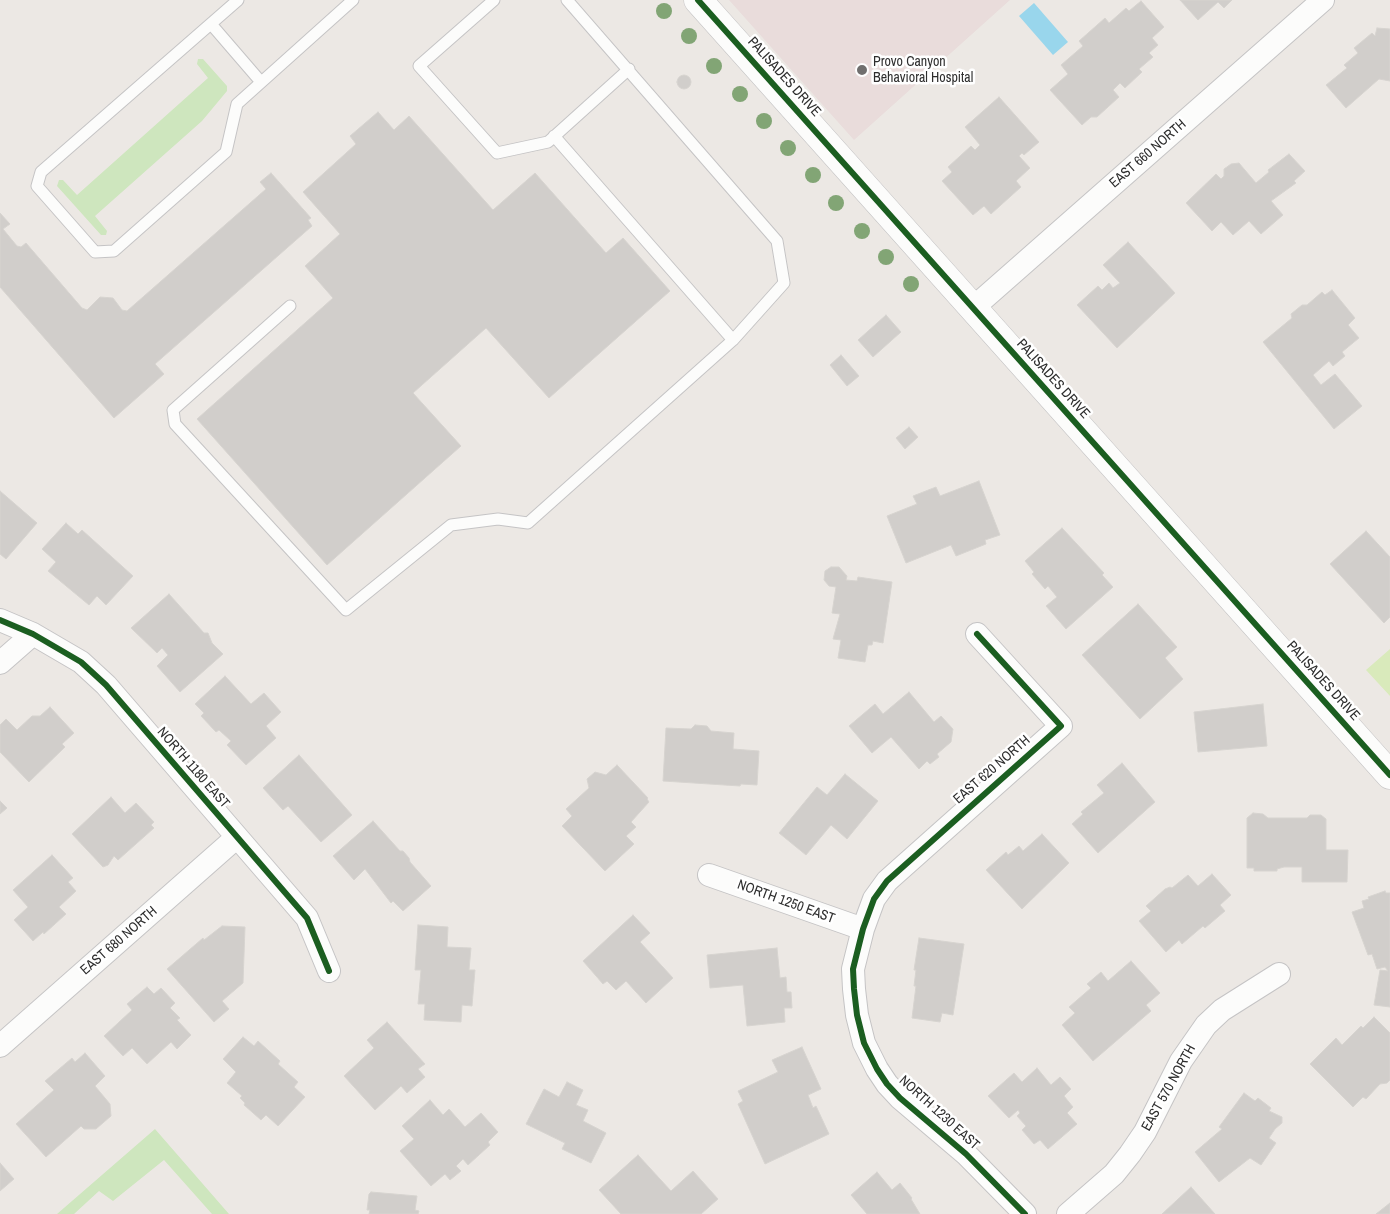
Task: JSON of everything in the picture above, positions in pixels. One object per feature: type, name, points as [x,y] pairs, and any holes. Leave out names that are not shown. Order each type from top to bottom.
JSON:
[{"type":"street","name":"PALISADES DRIVE","points":[[698,0],[1390,775]]},
{"type":"street","name":"EAST 660 NORTH","points":[[973,308],[1323,0]]},
{"type":"street","name":"NORTH 1180 EAST","points":[[0,620],[33,634],[81,662],[106,684],[307,918],[329,971]]},
{"type":"street","points":[[0,663],[33,634]]},
{"type":"street","name":"EAST 620 NORTH","points":[[863,929],[874,900],[887,881],[1061,726],[977,634]]},
{"type":"street","name":"EAST 680 NORTH","points":[[0,1046],[237,837]]},
{"type":"street","name":"NORTH 1250 EAST","points":[[709,874],[863,929]]},
{"type":"street","name":"NORTH 1230 EAST","points":[[863,929],[853,969],[854,990],[857,1015],[864,1043],[877,1069],[900,1098],[966,1154],[1026,1214]]},
{"type":"street","name":"EAST 570 NORTH","points":[[1068,1214],[1114,1174],[1130,1154],[1145,1132],[1181,1061],[1206,1025],[1222,1010],[1279,974]]},
{"type":"lane","points":[[238,0],[41,172],[37,186],[95,252],[114,251],[226,152],[237,104],[353,0]]},
{"type":"lane","points":[[494,0],[419,66],[497,153],[548,142],[629,70]]},
{"type":"lane","points":[[290,306],[173,410],[175,424],[346,610],[451,525],[498,519],[528,523],[733,340],[784,283],[777,241],[567,0]]},
{"type":"lane","points":[[211,24],[261,82]]},
{"type":"lane","points":[[554,136],[733,340]]},
{"type":"shaded area","name":"Provo Canyon Behavioral Hospital","points":[[729,0],[1010,0],[854,140]]},
{"type":"green space","points":[[198,59],[203,59],[227,86],[227,91],[202,121],[95,216],[107,231],[106,235],[101,235],[57,186],[59,180],[63,180],[77,195],[208,78],[197,64]]},
{"type":"green space","points":[[1390,649],[1390,696],[1366,670]]},
{"type":"green space","points":[[155,1129],[229,1214],[212,1214],[164,1160],[113,1201],[99,1191],[74,1214],[57,1214]]},
{"type":"water","points":[[1034,3],[1068,42],[1053,55],[1019,16]]},
{"type":"building","points":[[1180,0],[1232,0],[1224,8],[1218,2],[1198,20]]},
{"type":"building","points":[[1141,1],[1164,27],[1152,38],[1158,45],[1149,53],[1153,57],[1139,69],[1142,72],[1125,88],[1120,83],[1113,90],[1119,97],[1097,117],[1091,117],[1082,125],[1050,90],[1068,74],[1061,65],[1083,46],[1079,41],[1105,18],[1109,23],[1126,8],[1129,11]]},
{"type":"building","points":[[1377,28],[1390,29],[1390,81],[1379,79],[1346,108],[1326,85],[1347,68],[1344,65],[1358,53],[1354,48],[1372,33],[1375,36]]},
{"type":"building","points":[[681,75],[687,75],[691,82],[687,89],[681,89],[677,85],[677,79]]},
{"type":"building","points":[[999,97],[1039,142],[1024,155],[1022,153],[1019,156],[1030,168],[1016,181],[1021,187],[991,214],[984,206],[973,215],[942,181],[952,172],[948,167],[971,146],[975,150],[980,145],[965,127]]},
{"type":"building","points":[[378,112],[394,130],[409,116],[493,210],[535,173],[606,253],[623,238],[670,291],[549,398],[486,328],[413,393],[461,446],[327,565],[197,419],[333,298],[305,266],[340,234],[303,192],[356,144],[350,136]]},
{"type":"building","points":[[1289,154],[1305,171],[1294,181],[1296,183],[1271,201],[1283,215],[1261,234],[1249,221],[1233,235],[1221,222],[1212,231],[1186,203],[1216,174],[1221,179],[1224,176],[1224,169],[1231,164],[1239,163],[1256,183],[1269,172],[1268,170]]},
{"type":"building","points":[[271,173],[311,218],[308,220],[312,226],[155,364],[164,374],[114,418],[0,287],[0,213],[10,224],[3,229],[17,246],[21,247],[26,243],[82,308],[87,310],[100,297],[113,298],[122,310],[127,311],[266,189],[260,182]]},
{"type":"building","points":[[1128,242],[1175,293],[1117,348],[1077,305],[1098,286],[1102,290],[1109,283],[1113,288],[1120,283],[1103,265]]},
{"type":"building","points":[[1332,290],[1355,318],[1348,325],[1359,338],[1342,352],[1345,356],[1333,366],[1329,361],[1313,375],[1321,385],[1335,374],[1362,406],[1334,429],[1263,342],[1292,318],[1291,314],[1302,305],[1307,305],[1322,292],[1325,295]]},
{"type":"building","points":[[886,315],[901,332],[873,357],[858,340]]},
{"type":"building","points":[[841,355],[859,376],[847,386],[830,365]]},
{"type":"building","points":[[909,427],[918,437],[905,449],[896,438]]},
{"type":"building","points":[[979,481],[1000,535],[985,540],[986,544],[956,556],[951,545],[906,563],[887,516],[917,504],[913,496],[936,487],[940,496]]},
{"type":"building","points":[[0,491],[37,523],[6,559],[0,554]]},
{"type":"building","points":[[66,523],[78,534],[82,530],[133,576],[106,605],[97,596],[89,605],[48,571],[56,562],[42,549]]},
{"type":"building","points":[[1062,528],[1104,573],[1102,575],[1113,587],[1066,629],[1046,606],[1057,597],[1048,586],[1045,589],[1032,574],[1034,572],[1025,561]]},
{"type":"building","points":[[1366,531],[1390,557],[1390,617],[1384,623],[1330,564]]},
{"type":"building","points":[[831,567],[839,567],[847,576],[846,580],[857,581],[858,577],[892,582],[883,643],[873,641],[872,645],[868,645],[865,662],[838,658],[841,640],[833,639],[840,614],[832,613],[836,587],[829,586],[824,580],[825,571]]},
{"type":"building","points":[[169,594],[204,633],[208,633],[212,643],[223,654],[180,692],[157,666],[168,655],[162,648],[157,653],[131,628]]},
{"type":"building","points":[[1138,604],[1177,647],[1165,658],[1183,679],[1140,719],[1082,655]]},
{"type":"building","points":[[225,676],[251,704],[264,693],[281,712],[266,726],[276,738],[246,765],[227,745],[231,741],[219,730],[216,732],[201,716],[204,713],[195,704]]},
{"type":"building","points":[[909,692],[934,722],[941,716],[953,729],[951,742],[937,754],[939,757],[930,764],[927,761],[919,769],[891,737],[872,753],[849,726],[875,704],[883,714]]},
{"type":"building","points":[[1263,704],[1267,746],[1198,752],[1194,712]]},
{"type":"building","points":[[50,707],[74,733],[62,744],[65,747],[29,782],[0,752],[0,725],[6,719],[17,730],[32,716],[40,716]]},
{"type":"building","points":[[695,725],[707,726],[711,731],[734,733],[733,749],[759,751],[757,785],[741,784],[740,786],[663,781],[666,728],[691,729]]},
{"type":"building","points":[[299,755],[352,815],[321,842],[288,806],[283,810],[263,788]]},
{"type":"building","points":[[1122,763],[1155,802],[1098,853],[1072,824],[1083,814],[1081,812],[1104,793],[1097,785]]},
{"type":"building","points":[[617,765],[648,798],[649,802],[631,822],[636,827],[626,836],[634,844],[605,871],[562,826],[572,816],[566,809],[589,788],[587,779],[595,772],[606,775]]},
{"type":"building","points":[[845,774],[878,801],[847,839],[831,825],[806,855],[779,833],[817,787],[827,795]]},
{"type":"building","points":[[111,797],[125,813],[136,803],[154,822],[151,825],[154,828],[118,860],[114,856],[108,865],[103,867],[72,834]]},
{"type":"building","points":[[0,801],[7,808],[0,814]]},
{"type":"building","points":[[1253,813],[1263,814],[1268,818],[1307,818],[1310,815],[1321,815],[1326,819],[1326,850],[1348,850],[1347,882],[1302,882],[1302,867],[1284,867],[1277,869],[1277,871],[1254,871],[1254,868],[1247,868],[1247,818]]},
{"type":"building","points":[[373,821],[400,851],[403,851],[431,886],[403,911],[393,901],[391,903],[365,869],[354,880],[333,856]]},
{"type":"building","points":[[1042,834],[1069,863],[1022,909],[986,870],[1006,852],[1008,855],[1019,846],[1023,851]]},
{"type":"building","points":[[52,855],[73,878],[68,882],[76,891],[59,907],[66,914],[44,934],[43,932],[33,941],[14,920],[28,907],[13,890]]},
{"type":"building","points":[[1212,874],[1231,895],[1220,905],[1225,911],[1182,944],[1179,940],[1166,952],[1139,921],[1151,911],[1146,906],[1165,889],[1172,888],[1188,875],[1198,886]]},
{"type":"building","points":[[1385,891],[1390,893],[1390,1007],[1374,1005],[1380,970],[1388,971],[1385,967],[1377,969],[1372,954],[1368,955],[1352,912],[1364,908],[1362,901],[1369,899],[1368,897]]},
{"type":"building","points":[[633,915],[650,933],[640,942],[673,978],[646,1003],[626,981],[616,990],[607,981],[603,984],[583,961]]},
{"type":"building","points":[[418,925],[448,927],[447,947],[471,948],[469,970],[475,970],[472,1006],[462,1005],[461,1022],[424,1020],[425,1004],[418,1004],[421,970],[415,970]]},
{"type":"building","points":[[222,926],[245,927],[243,983],[222,1001],[229,1009],[214,1022],[167,969],[203,938],[204,940]]},
{"type":"building","points":[[919,938],[964,944],[953,1015],[942,1013],[940,1022],[912,1018],[916,986],[914,986],[916,970],[914,970]]},
{"type":"building","points":[[777,948],[780,978],[786,977],[787,992],[791,992],[792,1008],[784,1008],[785,1022],[747,1026],[743,985],[710,988],[707,955]]},
{"type":"building","points":[[1131,961],[1160,993],[1146,1005],[1151,1011],[1093,1061],[1062,1025],[1075,1013],[1069,1007],[1091,988],[1087,984],[1101,972],[1108,981]]},
{"type":"building","points":[[147,987],[154,994],[161,988],[175,1003],[170,1008],[180,1018],[177,1020],[191,1035],[177,1049],[171,1042],[147,1064],[132,1048],[123,1056],[104,1036],[132,1010],[127,1004]]},
{"type":"building","points":[[1374,1017],[1390,1033],[1390,1080],[1387,1083],[1380,1084],[1366,1099],[1363,1097],[1353,1107],[1310,1064],[1336,1038],[1342,1045],[1361,1026],[1363,1028]]},
{"type":"building","points":[[387,1022],[425,1064],[418,1069],[425,1077],[407,1093],[401,1086],[375,1110],[344,1076],[374,1048],[367,1040]]},
{"type":"building","points":[[243,1037],[254,1046],[258,1041],[280,1061],[278,1064],[298,1082],[294,1087],[305,1097],[278,1126],[266,1115],[261,1120],[244,1105],[245,1103],[240,1098],[242,1096],[227,1083],[236,1072],[223,1059]]},
{"type":"building","points":[[802,1047],[821,1089],[808,1095],[813,1108],[816,1106],[829,1134],[765,1164],[738,1104],[743,1101],[738,1091],[778,1072],[772,1060]]},
{"type":"building","points":[[85,1053],[105,1076],[95,1086],[110,1104],[111,1116],[96,1129],[84,1129],[81,1126],[46,1157],[16,1124],[54,1090],[45,1081],[72,1058],[75,1062]]},
{"type":"building","points":[[1037,1068],[1051,1085],[1060,1077],[1071,1089],[1064,1096],[1073,1107],[1067,1113],[1077,1124],[1048,1149],[1040,1140],[1034,1144],[1022,1130],[1026,1126],[1017,1116],[1020,1113],[1018,1110],[1009,1118],[988,1096],[1014,1073],[1022,1082]]},
{"type":"building","points":[[567,1082],[583,1090],[576,1105],[588,1110],[583,1121],[606,1133],[591,1163],[562,1149],[565,1143],[526,1124],[544,1089],[559,1097]]},
{"type":"building","points":[[1244,1093],[1255,1101],[1258,1098],[1271,1108],[1269,1111],[1282,1117],[1282,1123],[1269,1138],[1276,1143],[1261,1165],[1250,1158],[1219,1182],[1195,1152],[1222,1129],[1219,1127]]},
{"type":"building","points":[[430,1100],[443,1115],[449,1109],[465,1127],[481,1113],[498,1132],[488,1142],[490,1145],[468,1165],[463,1159],[456,1166],[461,1171],[450,1180],[445,1174],[431,1186],[400,1151],[414,1139],[402,1126]]},
{"type":"building","points":[[638,1155],[671,1191],[693,1171],[718,1199],[701,1214],[621,1214],[599,1190]]},
{"type":"building","points":[[0,1163],[14,1179],[0,1191]]},
{"type":"building","points":[[877,1172],[892,1190],[900,1183],[912,1198],[920,1214],[867,1214],[851,1195]]},
{"type":"building","points":[[1191,1187],[1215,1214],[1162,1214]]},
{"type":"building","points":[[371,1192],[417,1196],[415,1210],[419,1211],[418,1214],[369,1214],[370,1210],[367,1210],[369,1194]]},
{"type":"building","points":[[1390,1203],[1390,1214],[1376,1214]]},
{"type":"cycle path","points":[[698,0],[1390,775]]},
{"type":"cycle path","points":[[0,620],[33,634],[81,662],[106,685],[307,918],[329,971]]},
{"type":"cycle path","points":[[977,634],[1061,726],[887,881],[874,899],[863,929],[853,969],[854,989],[857,1015],[864,1043],[887,1084],[900,1098],[966,1154],[1025,1214]]},
{"type":"place","name":"Provo Canyon Behavioral Hospital","points":[[862,70]]}]
